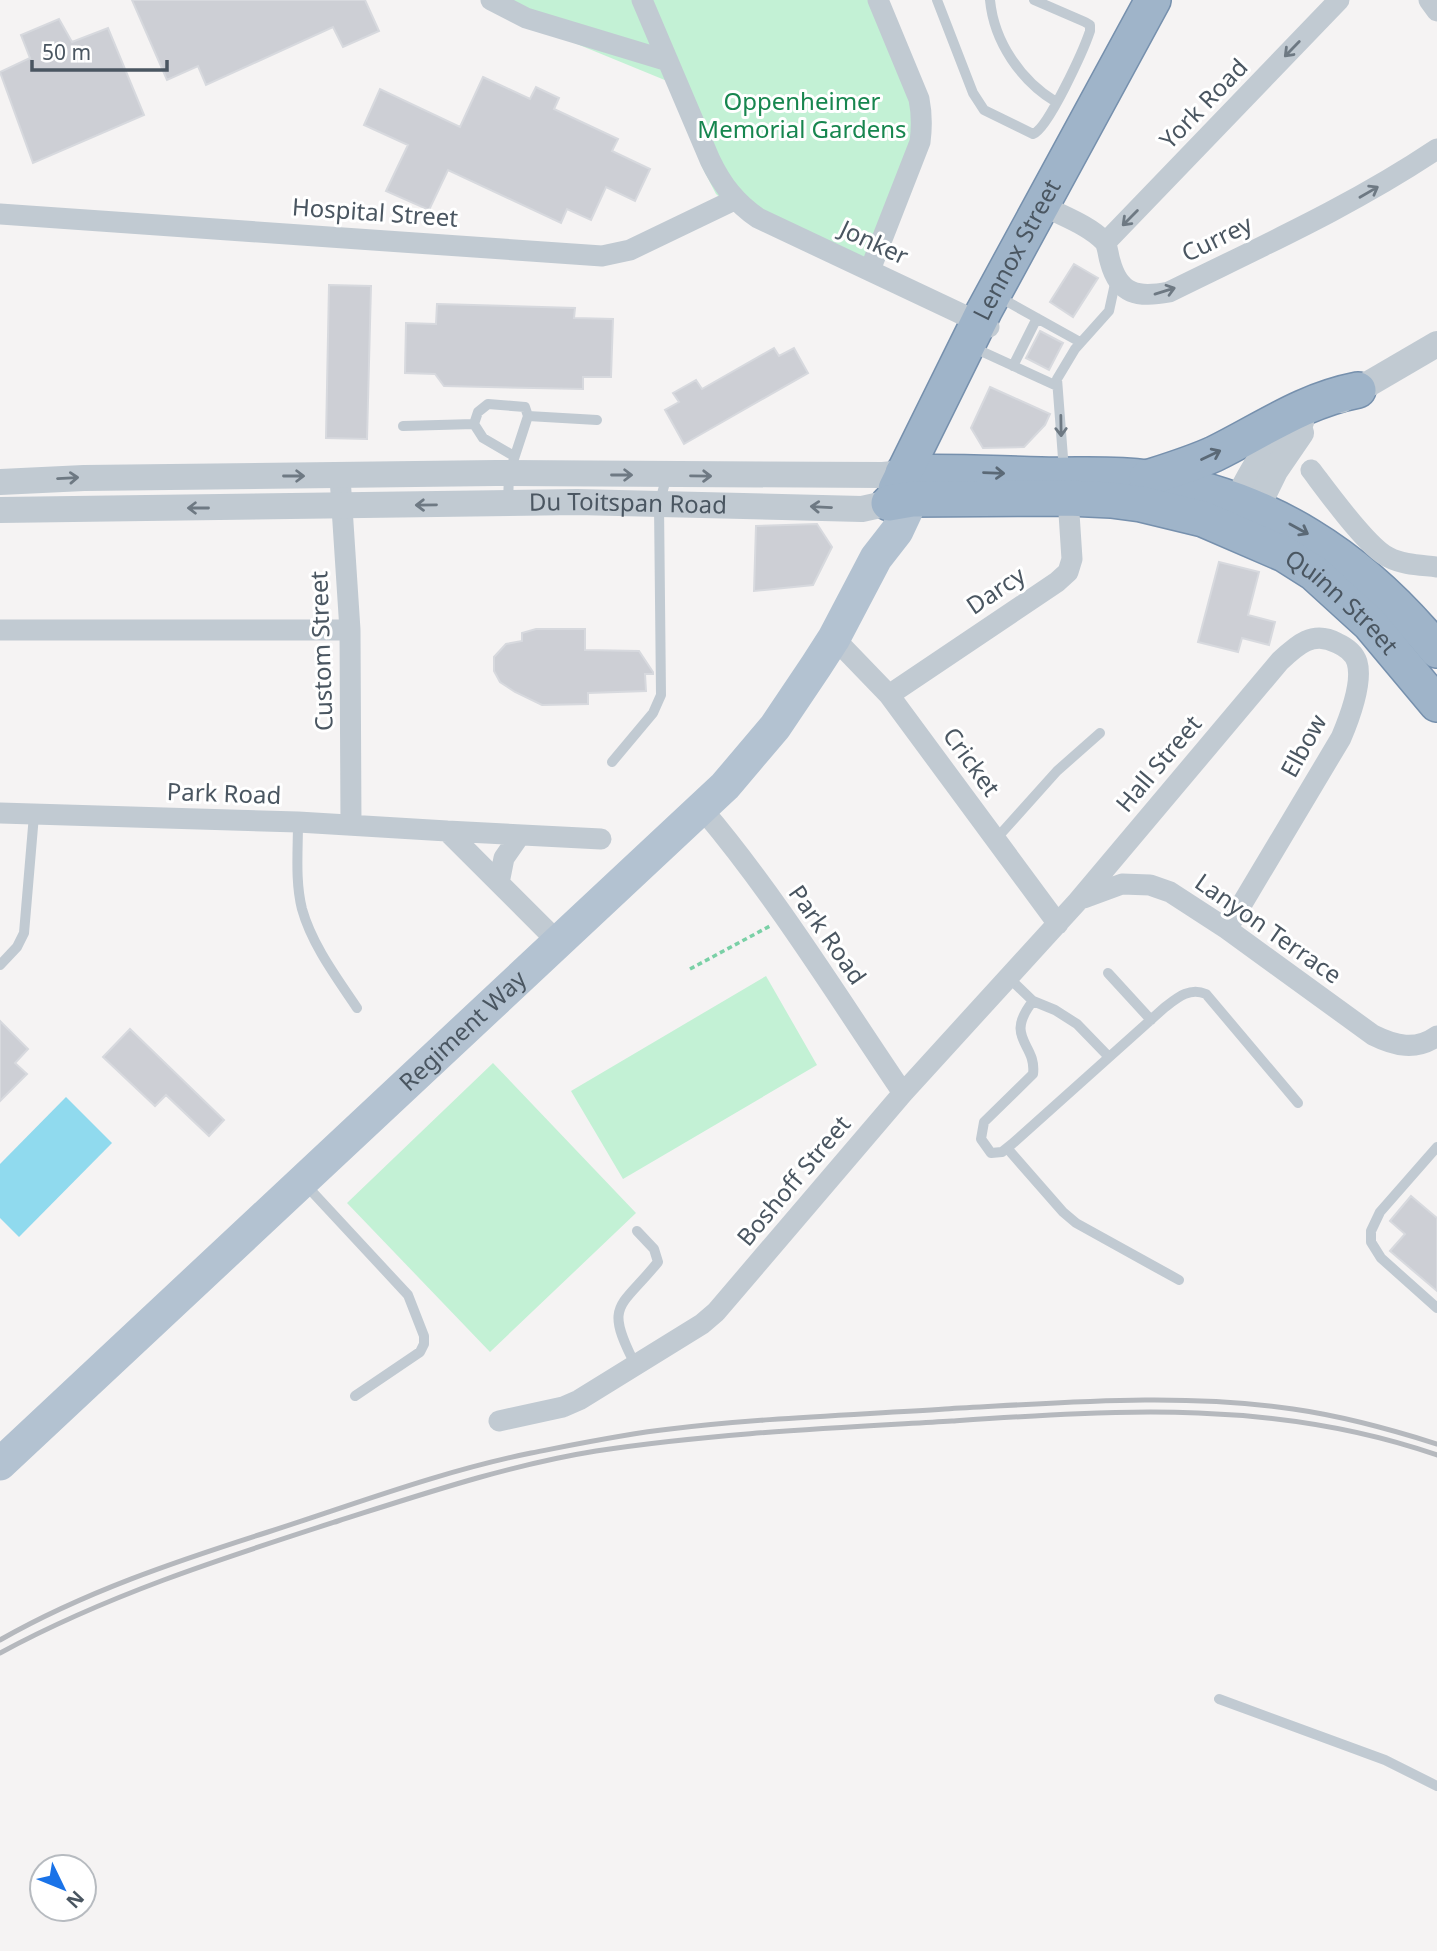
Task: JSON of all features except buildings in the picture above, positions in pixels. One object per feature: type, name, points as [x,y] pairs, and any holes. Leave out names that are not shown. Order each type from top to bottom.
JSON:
[{"type":"highway","name":"Lennox Street","points":[[907,487],[1002,331],[1049,209],[1153,0]]},
{"type":"highway","name":"Lennox Street","points":[[1049,209],[1175,0]]},
{"type":"highway","points":[[1147,478],[1212,455],[1307,404],[1331,395],[1358,390]]},
{"type":"highway","name":"Du Toitspan Road","points":[[907,487],[1066,487],[1147,478],[1240,519]]},
{"type":"highway","name":"Du Toitspan Road","points":[[1066,487],[1203,519],[1240,519]]},
{"type":"highway","name":"Quinn Street","points":[[1240,519],[1284,521],[1310,535],[1352,564],[1395,604],[1437,650]]},
{"type":"highway","name":"Quinn Street","points":[[1240,519],[1284,554],[1314,573],[1370,624],[1437,704]]},
{"type":"main road","name":"Regiment Way","points":[[0,1464],[558,942],[703,810],[775,727],[834,638],[876,558],[897,531],[907,487]]},
{"type":"street","points":[[491,0],[526,18],[668,61]]},
{"type":"street","points":[[642,0],[717,176],[734,200]]},
{"type":"street","points":[[870,270],[920,142],[922,128],[919,99],[878,0]]},
{"type":"street","name":"York Road","points":[[1106,243],[1339,0]]},
{"type":"street","name":"Currey","points":[[1116,279],[1129,292],[1147,296],[1168,292],[1364,195],[1437,149]]},
{"type":"street","name":"Jonker","points":[[734,200],[758,218],[1002,331]]},
{"type":"street","name":"Hospital Street","points":[[0,214],[602,256],[630,250],[734,200]]},
{"type":"street","points":[[1049,209],[1078,222],[1106,243],[1116,279]]},
{"type":"street","points":[[1240,519],[1268,448],[1278,437],[1437,344]]},
{"type":"street","name":"Du Toitspan Road","points":[[0,482],[84,478],[340,477],[512,465],[667,475],[883,475],[907,487]]},
{"type":"street","points":[[1311,470],[1356,526],[1385,556],[1401,562],[1437,566]]},
{"type":"street","name":"Custom Street","points":[[340,477],[350,630],[351,825]]},
{"type":"street","name":"Du Toitspan Road","points":[[0,510],[577,502],[862,509],[907,487]]},
{"type":"street","name":"Darcy","points":[[889,695],[1068,572],[1072,559],[1066,487]]},
{"type":"street","points":[[0,630],[350,630]]},
{"type":"street","name":"Cricket","points":[[834,638],[889,695],[1058,924]]},
{"type":"street","name":"Elbow","points":[[1227,929],[1341,738],[1355,695],[1357,664],[1351,652],[1328,639],[1302,641],[1280,661]]},
{"type":"street","name":"Hall Street","points":[[1078,901],[1280,661]]},
{"type":"street","name":"Park Road","points":[[703,810],[784,918],[903,1093]]},
{"type":"street","name":"Park Road","points":[[0,813],[298,822],[601,839]]},
{"type":"street","points":[[447,831],[558,942]]},
{"type":"street","points":[[499,883],[504,858],[520,835]]},
{"type":"street","name":"Lanyon Terrace","points":[[1078,901],[1110,887],[1133,884],[1150,885],[1170,892],[1227,929],[1373,1035],[1393,1044],[1410,1046],[1430,1041]]},
{"type":"street","name":"Boshoff Street","points":[[499,1421],[563,1407],[636,1366],[702,1324],[728,1300],[903,1093],[1078,901]]},
{"type":"lane","points":[[937,0],[973,93],[984,110],[1033,134],[1041,130],[1056,103],[1088,39],[1090,26],[1034,0]]},
{"type":"lane","points":[[990,0],[998,30],[1009,55],[1020,72],[1040,92],[1056,103]]},
{"type":"lane","points":[[1066,487],[1058,379],[1080,342],[1097,327],[1109,311],[1116,279]]},
{"type":"lane","points":[[1002,331],[1080,342]]},
{"type":"lane","points":[[1002,331],[1057,386]]},
{"type":"lane","points":[[474,424],[478,412],[488,404],[525,407],[528,416],[512,465],[508,503]]},
{"type":"lane","points":[[528,416],[597,420]]},
{"type":"lane","points":[[403,426],[474,424]]},
{"type":"lane","points":[[474,424],[483,438],[512,465]]},
{"type":"lane","points":[[612,762],[653,713],[661,695],[659,506],[667,475]]},
{"type":"lane","points":[[996,839],[1057,771],[1100,733]]},
{"type":"lane","points":[[0,965],[17,947],[24,933],[34,815]]},
{"type":"lane","points":[[298,822],[298,884],[302,909],[310,932],[357,1008]]},
{"type":"lane","points":[[1108,973],[1151,1020]]},
{"type":"lane","points":[[1008,977],[1033,1001],[1071,1020],[1109,1057]]},
{"type":"lane","points":[[1033,1001],[1026,1010],[1020,1030],[1020,1037],[1033,1064],[1033,1074],[984,1122],[981,1139],[991,1153],[1002,1152],[1007,1148],[1151,1020],[1189,991],[1206,994],[1298,1103]]},
{"type":"lane","points":[[1437,1147],[1380,1212],[1371,1231],[1371,1242],[1381,1258],[1437,1308]]},
{"type":"lane","points":[[1007,1148],[1063,1212],[1076,1223],[1179,1280]]},
{"type":"lane","points":[[302,1181],[408,1295],[424,1336],[420,1352],[355,1396]]},
{"type":"lane","points":[[636,1231],[654,1249],[658,1262],[619,1306],[618,1322],[623,1341],[636,1366]]},
{"type":"lane","points":[[1219,1699],[1385,1760],[1437,1786]]},
{"type":"path","points":[[690,969],[784,918]]},
{"type":"green space","name":"Oppenheimer Memorial Gardens","points":[[482,0],[879,0],[923,123],[863,274],[734,210],[716,194],[702,167],[672,83],[487,7]]},
{"type":"green space","points":[[766,976],[817,1065],[623,1179],[571,1091]]},
{"type":"green space","points":[[493,1063],[636,1213],[490,1352],[347,1203]]},
{"type":"water","points":[[66,1097],[112,1143],[19,1237],[0,1218],[0,1164]]},
{"type":"railway","points":[[0,1640],[65,1607],[131,1579],[399,1489],[498,1460],[653,1431],[807,1417],[1075,1402],[1163,1400],[1250,1404],[1311,1412],[1366,1423],[1437,1444]]},
{"type":"railway","points":[[0,1653],[82,1613],[209,1564],[499,1472],[596,1451],[774,1432],[1136,1412],[1256,1417],[1316,1425],[1376,1437],[1437,1455]]}]
